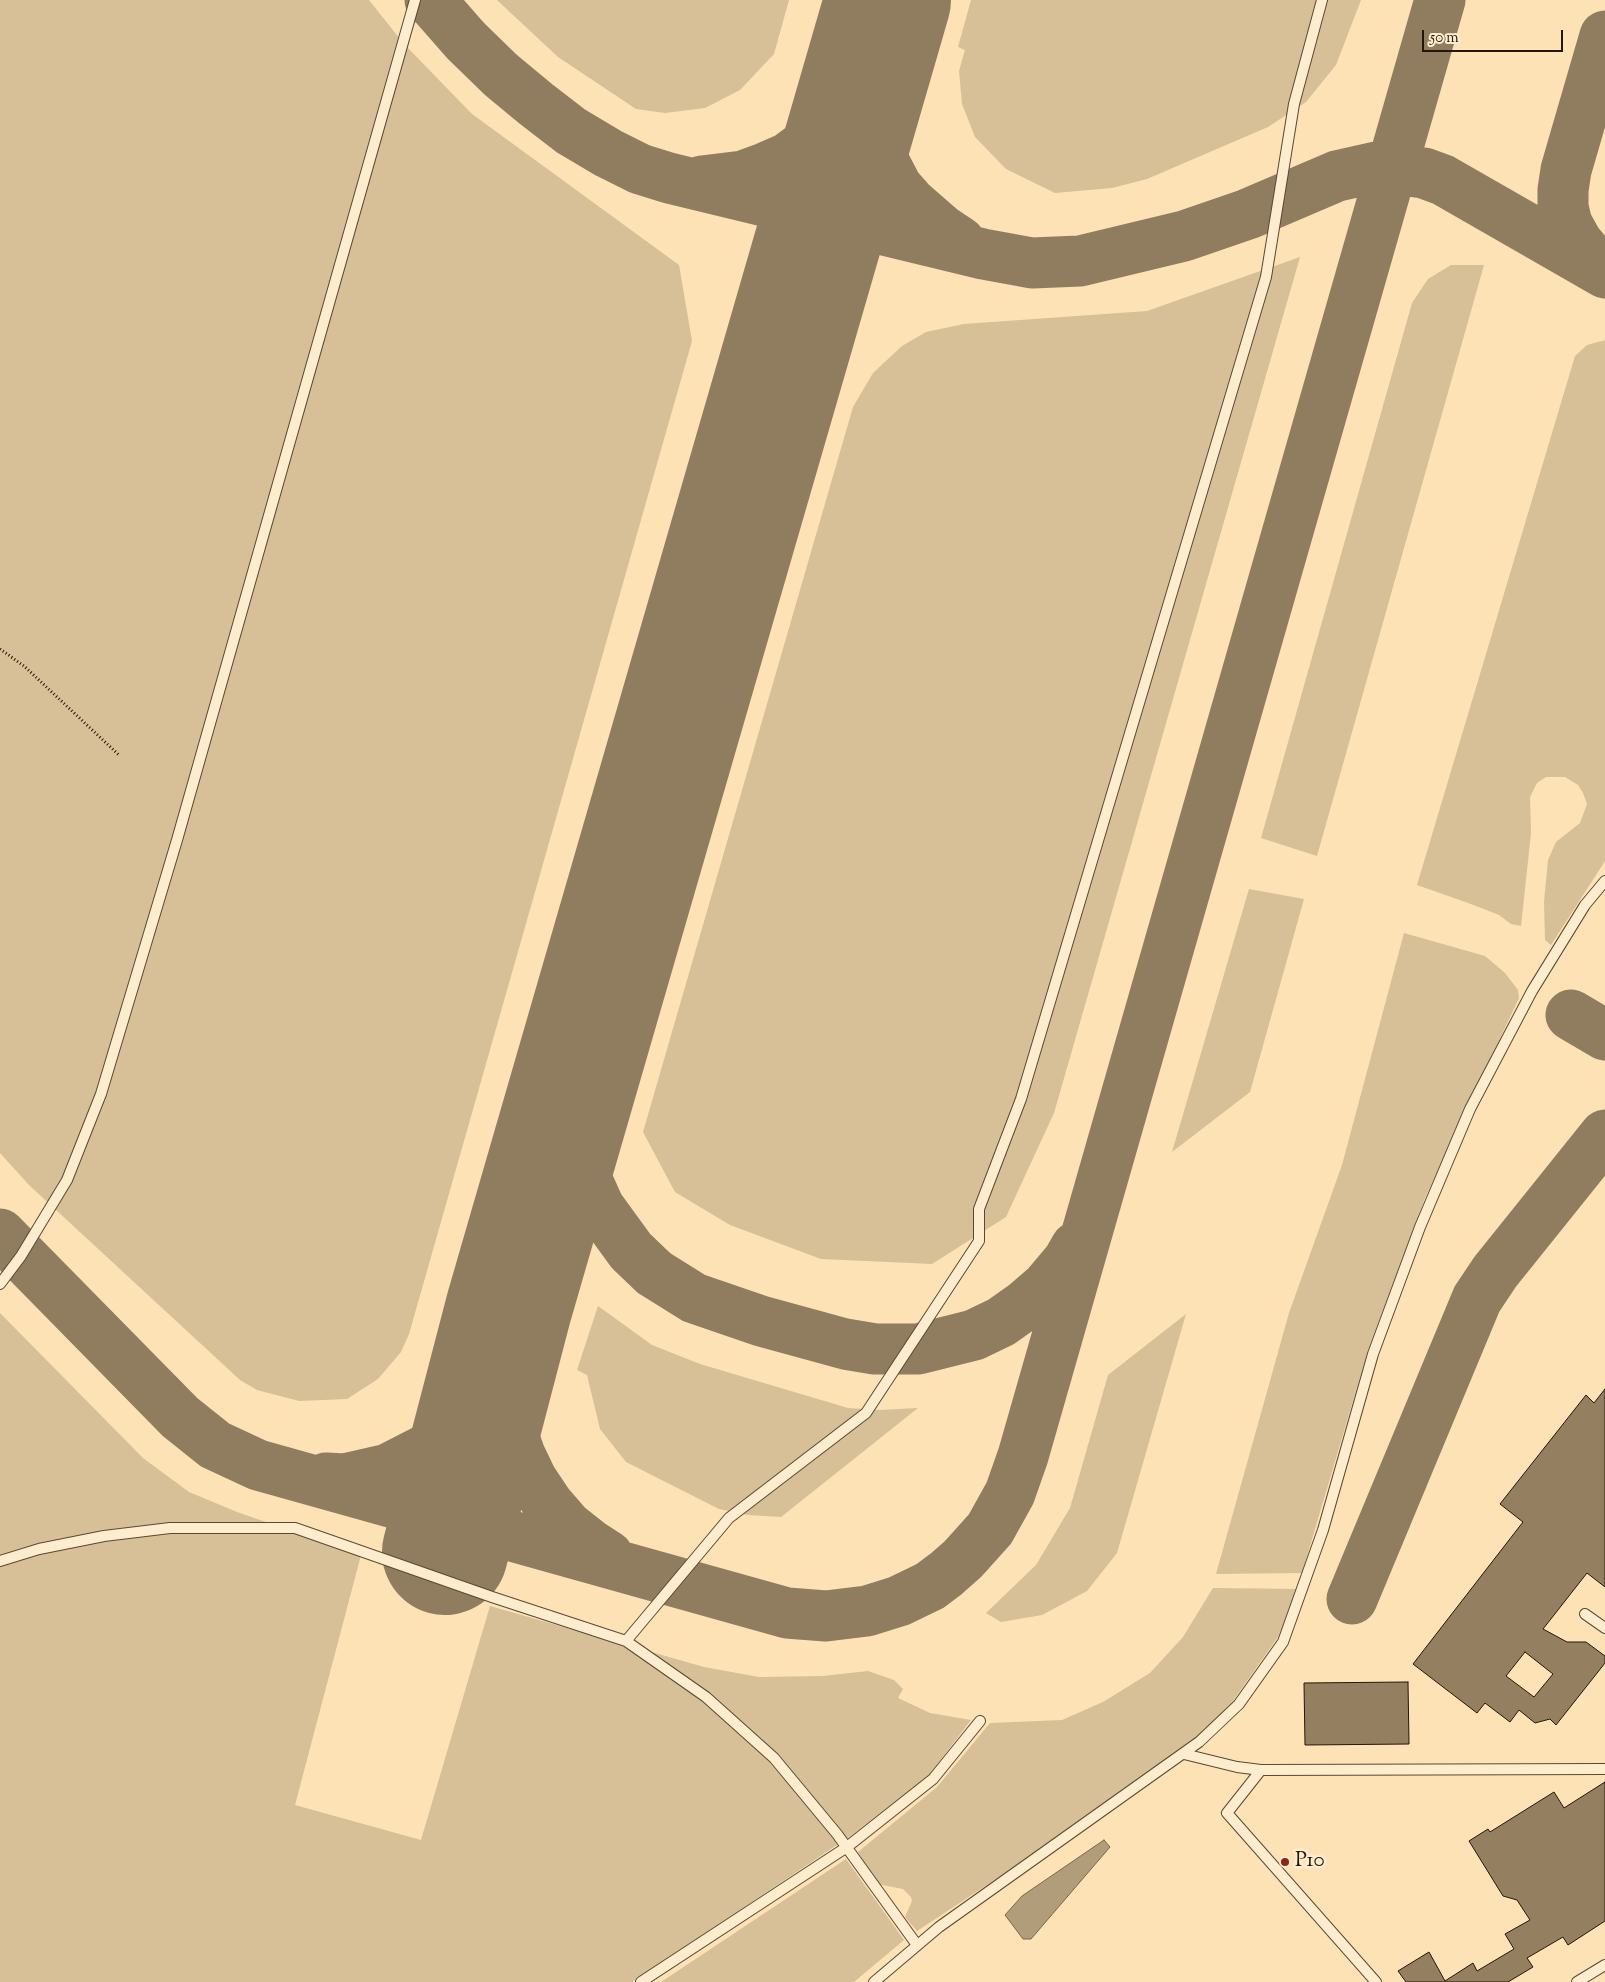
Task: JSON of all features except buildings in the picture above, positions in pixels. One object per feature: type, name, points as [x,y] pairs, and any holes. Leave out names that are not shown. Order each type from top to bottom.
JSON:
[{"type":"lane","points":[[0,1284],[21,1256],[67,1180],[101,1094],[177,840],[415,0]]},
{"type":"lane","points":[[626,1641],[729,1518],[866,1413],[979,1241],[979,1209],[1021,1099],[1266,277],[1294,104],[1322,0]]},
{"type":"lane","points":[[874,1982],[917,1945],[1024,1864],[1184,1754],[1240,1704],[1283,1642],[1323,1530],[1373,1354],[1420,1227],[1470,1109],[1532,991],[1585,905],[1605,882]]},
{"type":"lane","points":[[0,1561],[39,1549],[104,1536],[161,1529],[295,1528],[492,1597],[626,1641],[706,1697],[774,1758],[847,1847],[917,1945]]},
{"type":"lane","points":[[1585,1614],[1605,1628]]},
{"type":"lane","points":[[641,1982],[847,1847],[933,1779],[980,1722]]},
{"type":"lane","points":[[1184,1754],[1237,1767],[1261,1770],[1605,1769]]},
{"type":"lane","points":[[1261,1770],[1228,1813],[1376,1982]]},
{"type":"lane","points":[[1580,1981],[1605,1966]]},
{"type":"path","points":[[0,649],[24,666],[120,756]]},
{"type":"shaded area","points":[[0,0],[369,0],[404,44],[472,114],[679,265],[692,341],[409,1334],[401,1352],[378,1379],[347,1399],[299,1401],[257,1390],[240,1380],[29,1185],[0,1153]]},
{"type":"shaded area","points":[[497,0],[789,0],[774,54],[740,90],[705,108],[665,113],[636,109],[558,57]]},
{"type":"shaded area","points":[[971,0],[1361,0],[1336,65],[1306,102],[1268,127],[1147,179],[1112,188],[1055,193],[1006,169],[975,137],[962,104],[959,71],[965,50],[958,47]]},
{"type":"shaded area","points":[[1300,257],[1054,1113],[1006,1217],[932,1264],[821,1259],[730,1225],[675,1192],[643,1132],[853,407],[873,373],[902,346],[926,332],[964,324],[1147,311]]},
{"type":"shaded area","points":[[1451,265],[1484,265],[1317,856],[1261,838],[1412,303],[1428,279]]},
{"type":"shaded area","points":[[1605,340],[1605,861],[1551,945],[1545,940],[1544,902],[1548,860],[1556,842],[1580,823],[1587,804],[1578,785],[1565,777],[1546,777],[1537,783],[1530,797],[1531,833],[1521,926],[1511,924],[1499,915],[1417,885],[1575,356],[1587,345]]},
{"type":"shaded area","points":[[1249,889],[1304,899],[1250,1092],[1172,1152]]},
{"type":"shaded area","points":[[1404,933],[1485,956],[1505,973],[1518,990],[1519,998],[1425,1198],[1368,1350],[1302,1573],[1216,1574],[1289,1313],[1342,1165]]},
{"type":"shaded area","points":[[598,1306],[652,1345],[700,1364],[848,1408],[880,1410],[918,1408],[781,1517],[748,1515],[719,1509],[626,1462],[600,1429],[587,1375],[577,1370]]},
{"type":"shaded area","points":[[0,1313],[143,1458],[189,1492],[237,1512],[361,1555],[295,1805],[421,1840],[490,1606],[704,1667],[759,1677],[823,1676],[868,1671],[894,1680],[903,1689],[898,1698],[930,1713],[971,1720],[929,1775],[849,1837],[632,1982],[0,1982]]},
{"type":"shaded area","points":[[1186,1314],[1117,1553],[1087,1591],[1042,1615],[1001,1622],[986,1613],[1036,1565],[1070,1508],[1108,1375]]},
{"type":"shaded area","points":[[1213,1588],[1299,1589],[1278,1637],[1233,1701],[1190,1747],[1060,1837],[917,1931],[905,1917],[912,1901],[911,1897],[903,1889],[877,1884],[858,1852],[937,1787],[990,1723],[1062,1720],[1103,1702],[1150,1673],[1183,1637]]},
{"type":"shaded area","points":[[1104,1840],[1110,1847],[1031,1939],[1023,1939],[1005,1915],[1022,1896]]},
{"type":"shaded area","points":[[846,1859],[904,1940],[854,1982],[661,1982]]},
{"type":"taxiway","points":[[430,0],[466,41],[501,75],[536,104],[571,131],[640,169],[669,178],[983,254],[1032,263],[1080,261],[1184,236],[1248,214],[1337,176],[1377,167],[1424,173],[1443,180],[1605,273]]},
{"type":"taxiway","points":[[0,1234],[180,1417],[215,1445],[258,1465],[787,1613],[826,1616],[867,1611],[899,1601],[930,1586],[946,1574],[963,1559],[990,1529],[1010,1493],[1023,1456],[1440,0]]},
{"type":"taxiway","points":[[702,181],[743,176],[765,168],[788,158],[824,131],[852,93],[880,28]]},
{"type":"taxiway","points":[[1597,266],[1577,242],[1567,224],[1563,207],[1563,190],[1566,170],[1605,36]]},
{"type":"taxiway","points":[[875,55],[869,89],[877,140],[885,164],[897,187],[911,203],[942,230],[960,242]]},
{"type":"taxiway","points":[[1571,1015],[1605,1035]]},
{"type":"taxiway","points":[[588,1034],[577,1117],[579,1149],[586,1178],[599,1207],[631,1251],[654,1273],[694,1298],[761,1321],[845,1344],[875,1349],[918,1349],[974,1335],[1001,1322],[1047,1286],[1068,1261],[1076,1247]]},
{"type":"taxiway","points":[[1352,1599],[1477,1299],[1495,1272],[1605,1135]]},
{"type":"taxiway","points":[[509,1307],[503,1369],[504,1399],[511,1429],[520,1455],[532,1480],[548,1504],[567,1526],[608,1556]]},
{"type":"taxiway","points":[[326,1478],[344,1479],[388,1469],[433,1446],[453,1429],[471,1406],[495,1364],[500,1344]]},
{"type":"runway","points":[[445,1552],[509,1307],[888,0]]},
{"type":"place","name":"P10","points":[[1285,1862]]}]
